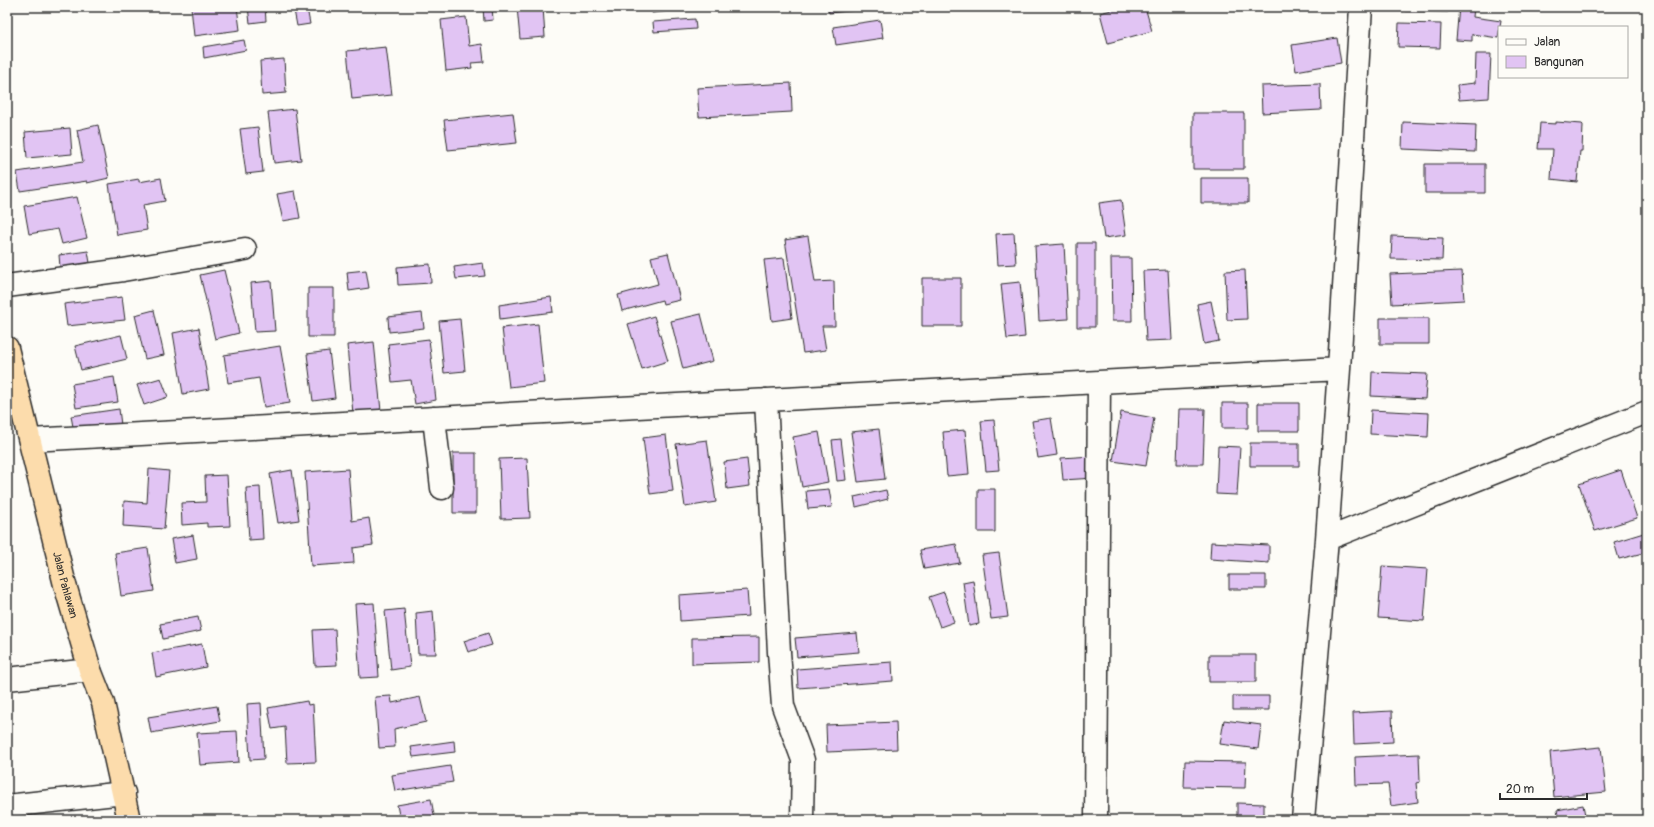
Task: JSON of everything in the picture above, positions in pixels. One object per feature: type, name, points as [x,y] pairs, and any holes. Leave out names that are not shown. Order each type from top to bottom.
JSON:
[{"type":"highway","name":"Jalan Pahlawan","points":[[7,348],[65,585],[90,670],[103,703],[129,820]]},
{"type":"street","points":[[1303,820],[1327,539],[1361,7]]},
{"type":"street","points":[[7,286],[123,270],[245,249]]},
{"type":"street","points":[[30,440],[1339,369]]},
{"type":"street","points":[[1096,820],[1099,382]]},
{"type":"street","points":[[766,400],[783,706],[803,760],[802,820]]},
{"type":"street","points":[[1327,539],[1647,412]]},
{"type":"street","points":[[434,418],[442,488]]},
{"type":"street","points":[[7,679],[90,670]]},
{"type":"street","points":[[7,806],[124,793]]},
{"type":"building","points":[[191,7],[237,7],[240,30],[194,36]]},
{"type":"building","points":[[248,7],[265,7],[266,21],[250,23]]},
{"type":"building","points":[[483,7],[492,7],[493,20],[484,21]]},
{"type":"building","points":[[517,7],[543,7],[545,37],[520,39]]},
{"type":"building","points":[[652,7],[679,7],[680,10],[652,13]]},
{"type":"building","points":[[828,7],[878,7],[878,8],[829,13]]},
{"type":"building","points":[[1123,7],[1145,7],[1152,31],[1108,43],[1100,13]]},
{"type":"building","points":[[1405,7],[1448,7],[1448,12],[1405,11]]},
{"type":"building","points":[[1459,7],[1474,7],[1473,17],[1501,21],[1500,26],[1498,26],[1498,38],[1472,34],[1472,41],[1456,40]]},
{"type":"building","points":[[307,8],[310,24],[297,26],[294,10]]},
{"type":"building","points":[[466,17],[469,46],[482,44],[484,62],[471,63],[472,68],[446,71],[441,20]]},
{"type":"building","points":[[695,19],[696,29],[654,32],[653,22]]},
{"type":"building","points":[[880,20],[883,38],[836,45],[833,27]]},
{"type":"building","points":[[1399,23],[1441,24],[1440,48],[1398,47]]},
{"type":"building","points":[[1337,38],[1341,63],[1296,71],[1292,45]]},
{"type":"building","points":[[244,40],[246,50],[204,58],[203,47]]},
{"type":"building","points":[[386,47],[392,95],[352,99],[347,51]]},
{"type":"building","points":[[1476,54],[1491,54],[1489,98],[1459,100],[1457,85],[1475,83]]},
{"type":"building","points":[[284,59],[286,93],[262,95],[260,61]]},
{"type":"building","points":[[791,83],[792,112],[699,117],[697,88]]},
{"type":"building","points":[[1320,84],[1321,110],[1262,113],[1261,86]]},
{"type":"building","points":[[295,109],[301,160],[274,163],[268,112]]},
{"type":"building","points":[[513,113],[517,143],[448,150],[444,120]]},
{"type":"building","points":[[1193,113],[1244,113],[1244,169],[1193,169]]},
{"type":"building","points":[[1403,122],[1476,125],[1475,152],[1402,149]]},
{"type":"building","points":[[1556,122],[1583,125],[1582,151],[1580,151],[1577,182],[1551,179],[1553,149],[1538,149],[1540,123],[1556,124]]},
{"type":"building","points":[[98,125],[109,178],[87,183],[87,181],[20,191],[17,172],[83,162],[77,130]]},
{"type":"building","points":[[258,127],[263,172],[246,174],[240,129]]},
{"type":"building","points":[[70,128],[72,154],[27,158],[25,132]]},
{"type":"building","points":[[1425,164],[1485,164],[1485,193],[1425,193]]},
{"type":"building","points":[[161,178],[165,201],[143,205],[147,230],[117,235],[109,184],[139,179],[139,182]]},
{"type":"building","points":[[1201,178],[1248,178],[1248,203],[1201,203]]},
{"type":"building","points":[[295,191],[300,218],[283,221],[277,194]]},
{"type":"building","points":[[77,197],[87,238],[62,244],[58,229],[29,234],[24,206]]},
{"type":"building","points":[[1121,200],[1126,235],[1104,238],[1099,203]]},
{"type":"building","points":[[1014,233],[1016,264],[998,265],[996,234]]},
{"type":"building","points":[[808,236],[815,282],[834,281],[835,326],[822,326],[826,350],[803,353],[785,240]]},
{"type":"building","points":[[1392,236],[1443,238],[1442,260],[1391,259]]},
{"type":"building","points":[[1077,243],[1095,243],[1095,327],[1077,327]]},
{"type":"building","points":[[1064,244],[1068,319],[1039,321],[1035,246]]},
{"type":"building","points":[[88,251],[90,263],[60,267],[59,255]]},
{"type":"building","points":[[668,253],[680,300],[663,304],[662,300],[622,311],[618,295],[658,284],[651,257]]},
{"type":"building","points":[[784,258],[792,318],[772,321],[764,260]]},
{"type":"building","points":[[1111,258],[1131,258],[1132,321],[1112,321]]},
{"type":"building","points":[[483,263],[485,276],[456,279],[454,267]]},
{"type":"building","points":[[430,264],[431,283],[398,285],[397,267]]},
{"type":"building","points":[[224,270],[239,333],[215,339],[200,275]]},
{"type":"building","points":[[366,270],[369,288],[349,291],[347,272]]},
{"type":"building","points":[[1168,270],[1172,340],[1146,341],[1143,271]]},
{"type":"building","points":[[1245,270],[1247,319],[1227,320],[1225,271]]},
{"type":"building","points":[[1462,271],[1464,300],[1392,304],[1390,274]]},
{"type":"building","points":[[922,278],[961,278],[961,326],[922,326]]},
{"type":"building","points":[[271,281],[275,331],[255,332],[251,283]]},
{"type":"building","points":[[1020,282],[1025,337],[1007,339],[1001,284]]},
{"type":"building","points":[[308,288],[334,288],[334,337],[308,337]]},
{"type":"building","points":[[122,297],[125,320],[67,326],[64,304]]},
{"type":"building","points":[[551,297],[553,312],[500,319],[499,305]]},
{"type":"building","points":[[1211,301],[1219,341],[1204,344],[1197,304]]},
{"type":"building","points":[[154,310],[164,355],[145,359],[135,315]]},
{"type":"building","points":[[422,313],[424,328],[389,332],[388,317]]},
{"type":"building","points":[[701,314],[713,361],[683,369],[671,321]]},
{"type":"building","points":[[654,316],[668,361],[642,369],[628,324]]},
{"type":"building","points":[[1380,318],[1429,318],[1429,344],[1380,344]]},
{"type":"building","points":[[460,319],[465,371],[444,373],[439,321]]},
{"type":"building","points":[[538,324],[544,383],[509,387],[502,328]]},
{"type":"building","points":[[199,328],[209,389],[183,394],[173,333]]},
{"type":"building","points":[[121,335],[127,359],[81,370],[75,346]]},
{"type":"building","points":[[429,339],[436,400],[415,404],[411,380],[392,382],[388,344]]},
{"type":"building","points":[[374,342],[381,411],[353,414],[347,345]]},
{"type":"building","points":[[280,346],[290,403],[264,407],[259,378],[228,383],[224,355]]},
{"type":"building","points":[[329,351],[335,398],[313,401],[307,354]]},
{"type":"building","points":[[1372,372],[1427,374],[1425,399],[1371,396]]},
{"type":"building","points":[[114,377],[118,402],[76,408],[72,384]]},
{"type":"building","points":[[161,378],[168,397],[144,405],[137,385]]},
{"type":"building","points":[[1222,403],[1248,403],[1248,428],[1222,428]]},
{"type":"building","points":[[1258,403],[1299,403],[1299,431],[1258,431]]},
{"type":"building","points":[[119,409],[121,425],[74,432],[71,416]]},
{"type":"building","points":[[1179,409],[1205,409],[1203,464],[1177,464]]},
{"type":"building","points":[[1371,410],[1429,413],[1428,437],[1370,434]]},
{"type":"building","points":[[1121,412],[1154,418],[1146,466],[1113,461]]},
{"type":"building","points":[[1051,418],[1057,455],[1038,458],[1032,421]]},
{"type":"building","points":[[994,420],[999,470],[986,471],[981,421]]},
{"type":"building","points":[[879,429],[885,479],[858,482],[851,432]]},
{"type":"building","points":[[965,430],[969,474],[947,476],[943,432]]},
{"type":"building","points":[[819,432],[828,482],[802,487],[793,437]]},
{"type":"building","points":[[666,435],[673,491],[650,494],[643,438]]},
{"type":"building","points":[[841,439],[846,480],[837,481],[832,440]]},
{"type":"building","points":[[707,440],[716,502],[685,507],[676,444]]},
{"type":"building","points":[[1250,443],[1299,443],[1299,466],[1250,466]]},
{"type":"building","points":[[1218,446],[1240,447],[1237,495],[1216,494]]},
{"type":"building","points":[[453,453],[476,453],[476,513],[453,513]]},
{"type":"building","points":[[1092,456],[1094,478],[1063,480],[1061,458]]},
{"type":"building","points":[[527,458],[530,518],[501,519],[499,459]]},
{"type":"building","points":[[747,459],[750,486],[727,489],[724,462]]},
{"type":"building","points":[[149,469],[169,471],[164,529],[123,526],[124,501],[147,503]]},
{"type":"building","points":[[348,469],[352,521],[369,518],[373,545],[353,548],[354,563],[311,566],[305,472]]},
{"type":"building","points":[[292,470],[299,520],[278,523],[270,474]]},
{"type":"building","points":[[1621,470],[1637,518],[1595,531],[1579,484]]},
{"type":"building","points":[[227,475],[230,526],[207,527],[207,523],[182,525],[181,503],[206,502],[205,476]]},
{"type":"building","points":[[260,487],[263,539],[249,540],[246,488]]},
{"type":"building","points":[[829,489],[832,507],[808,509],[806,491]]},
{"type":"building","points":[[978,489],[995,489],[995,532],[978,532]]},
{"type":"building","points":[[886,490],[888,499],[856,507],[854,497]]},
{"type":"building","points":[[1647,532],[1647,552],[1619,559],[1614,542]]},
{"type":"building","points":[[193,535],[197,559],[175,563],[171,539]]},
{"type":"building","points":[[1211,542],[1269,545],[1269,563],[1210,559]]},
{"type":"building","points":[[956,544],[960,563],[924,569],[920,550]]},
{"type":"building","points":[[148,548],[154,591],[121,596],[115,553]]},
{"type":"building","points":[[999,553],[1008,617],[991,619],[982,555]]},
{"type":"building","points":[[1382,566],[1428,569],[1424,621],[1378,618]]},
{"type":"building","points":[[1229,575],[1266,575],[1266,589],[1229,589]]},
{"type":"building","points":[[973,580],[979,624],[969,626],[963,582]]},
{"type":"building","points":[[747,590],[749,616],[680,621],[679,595]]},
{"type":"building","points":[[944,592],[954,622],[940,627],[929,597]]},
{"type":"building","points":[[374,603],[379,677],[360,678],[355,604]]},
{"type":"building","points":[[404,609],[410,667],[391,670],[385,611]]},
{"type":"building","points":[[433,611],[436,654],[418,654],[416,613]]},
{"type":"building","points":[[198,617],[201,631],[163,639],[160,624]]},
{"type":"building","points":[[335,629],[337,665],[315,666],[313,630]]},
{"type":"building","points":[[488,633],[492,645],[468,652],[464,641]]},
{"type":"building","points":[[857,633],[859,652],[797,657],[795,638]]},
{"type":"building","points":[[759,637],[759,662],[692,664],[692,638]]},
{"type":"building","points":[[202,644],[206,667],[156,677],[152,653]]},
{"type":"building","points":[[1209,655],[1256,655],[1256,682],[1209,682]]},
{"type":"building","points":[[892,662],[893,681],[798,688],[797,669]]},
{"type":"building","points":[[391,696],[392,703],[420,697],[426,722],[394,729],[395,747],[379,748],[375,697]]},
{"type":"building","points":[[1233,696],[1269,696],[1269,710],[1233,710]]},
{"type":"building","points":[[307,701],[308,705],[313,704],[316,762],[287,763],[285,727],[272,729],[268,708]]},
{"type":"building","points":[[261,703],[264,759],[250,760],[247,704]]},
{"type":"building","points":[[217,706],[220,721],[151,733],[148,717]]},
{"type":"building","points":[[1392,711],[1393,742],[1354,744],[1353,713]]},
{"type":"building","points":[[1224,720],[1261,725],[1258,749],[1220,744]]},
{"type":"building","points":[[896,722],[897,749],[827,752],[826,725]]},
{"type":"building","points":[[237,731],[239,762],[200,765],[197,733]]},
{"type":"building","points":[[454,741],[455,752],[413,757],[411,747]]},
{"type":"building","points":[[1601,747],[1606,792],[1554,797],[1550,752]]},
{"type":"building","points":[[1419,754],[1420,782],[1416,783],[1418,802],[1391,806],[1388,784],[1356,785],[1355,757]]},
{"type":"building","points":[[1185,761],[1246,762],[1245,788],[1184,787]]},
{"type":"building","points":[[450,766],[453,782],[395,791],[392,775]]},
{"type":"building","points":[[431,799],[435,820],[400,820],[397,805]]},
{"type":"building","points":[[1237,803],[1264,804],[1264,820],[1237,820]]},
{"type":"building","points":[[1583,805],[1586,820],[1559,820],[1557,810]]}]
